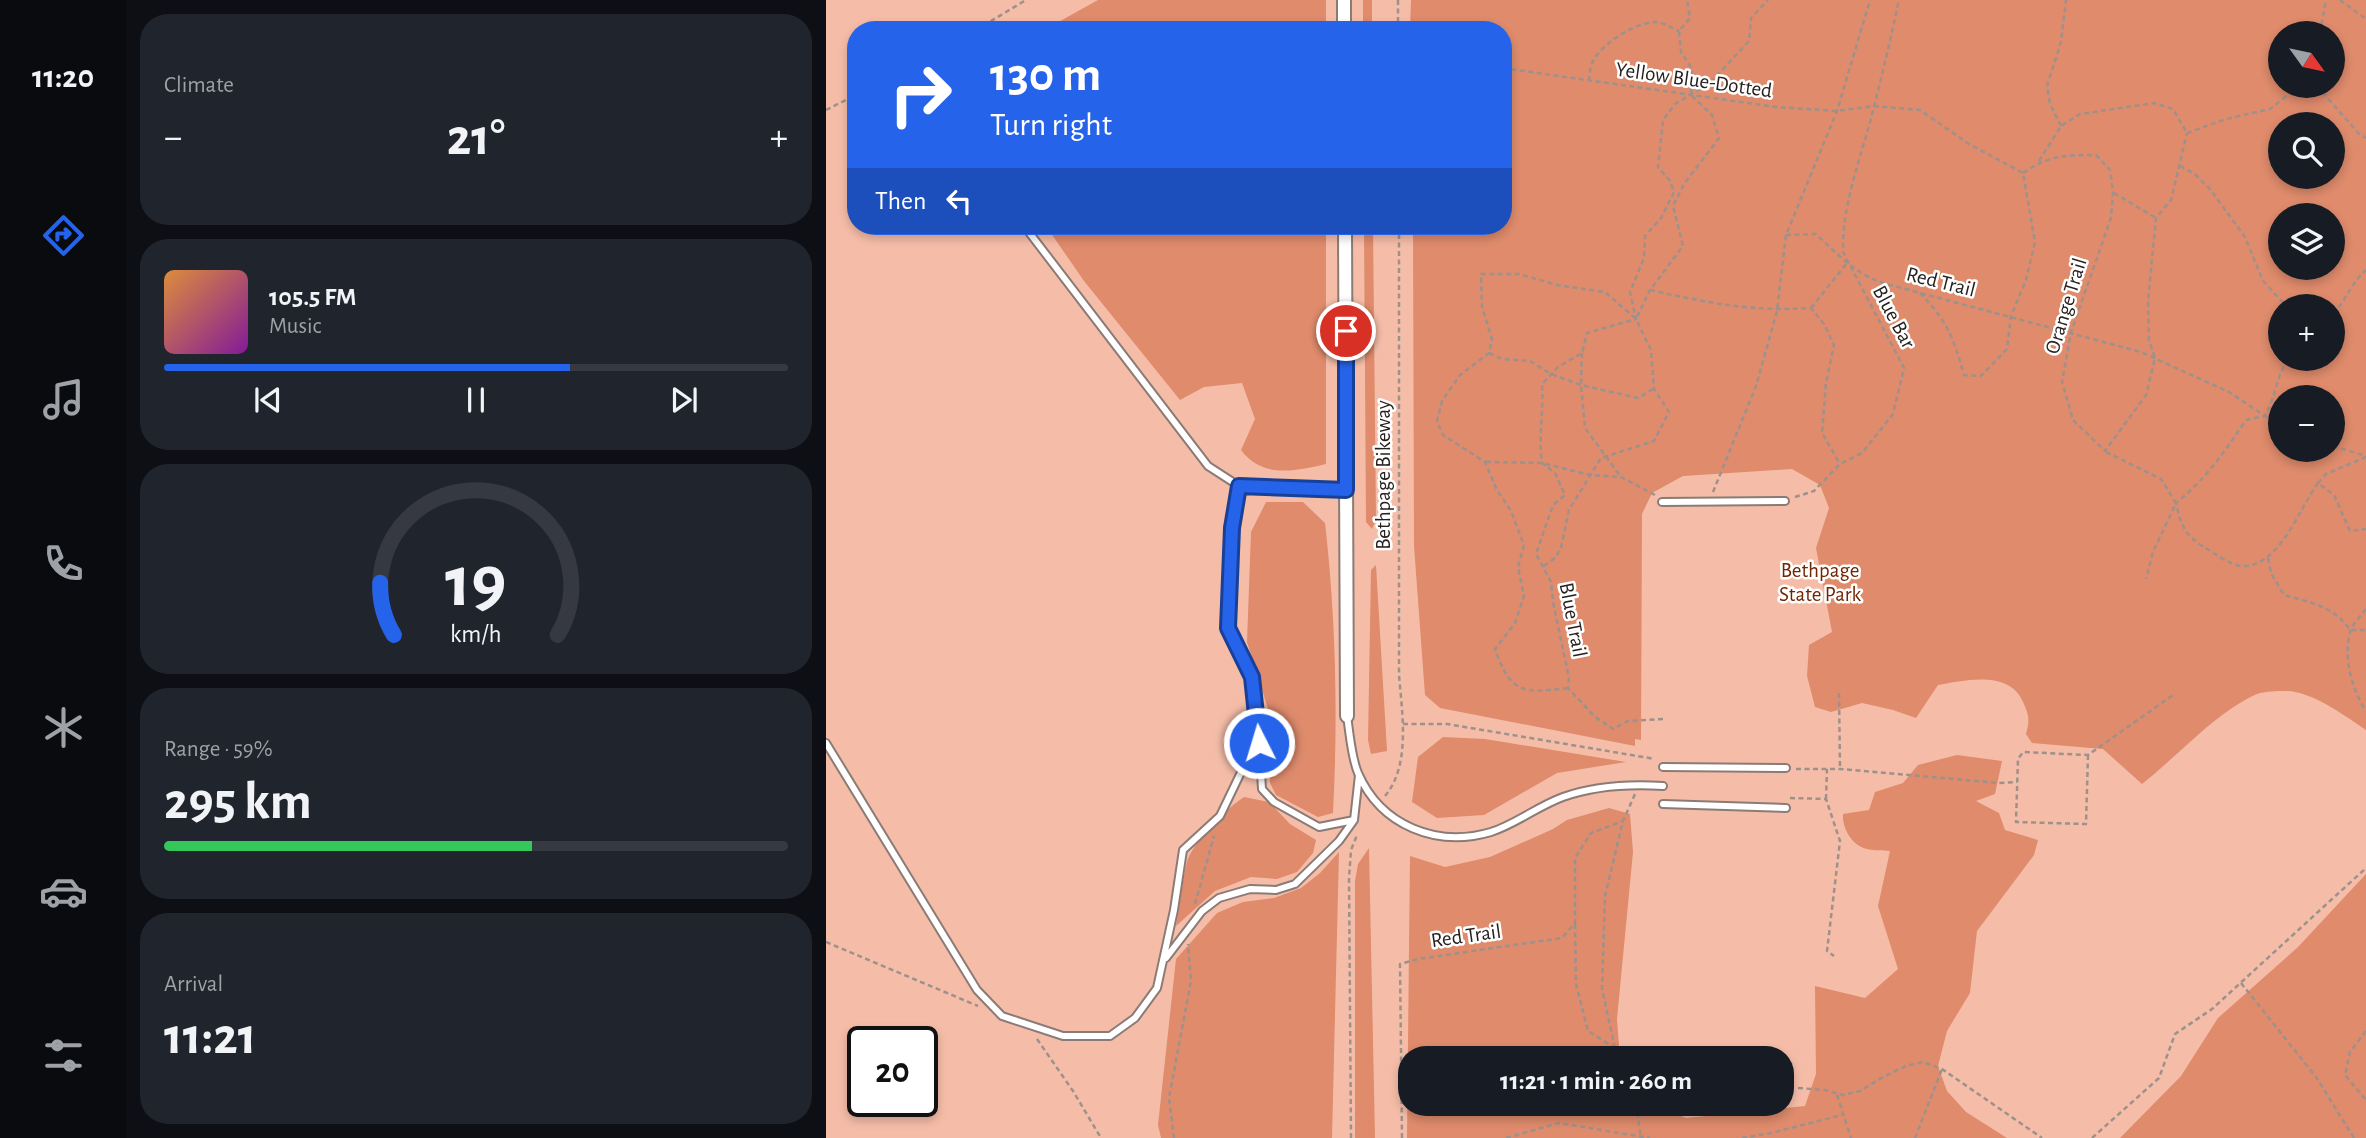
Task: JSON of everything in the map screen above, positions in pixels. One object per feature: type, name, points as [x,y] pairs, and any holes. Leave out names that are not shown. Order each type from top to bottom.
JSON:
[{"type":"street","points":[[1344,0],[1344,21]]},
{"type":"street","points":[[1345,235],[1347,716]]},
{"type":"lane","points":[[1030,235],[1208,466],[1239,486],[1346,490]]},
{"type":"lane","points":[[1239,486],[1232,528],[1228,628],[1252,677],[1258,720],[1262,789],[1274,802],[1319,827],[1354,820]]},
{"type":"lane","points":[[1660,499],[1785,500]]},
{"type":"lane","points":[[1347,716],[1353,759],[1359,775],[1378,804],[1402,825],[1430,836],[1462,838],[1492,831],[1563,797],[1621,785],[1663,786]]},
{"type":"lane","points":[[826,743],[977,990],[1002,1016],[1063,1036],[1110,1036],[1135,1018],[1157,988],[1183,850],[1220,816],[1245,764],[1258,720]]},
{"type":"lane","points":[[1663,764],[1786,768]]},
{"type":"lane","points":[[1164,962],[1202,911],[1219,898],[1250,889],[1276,890],[1295,884],[1339,841],[1354,820],[1359,775]]},
{"type":"lane","points":[[1663,804],[1786,808]]},
{"type":"path","points":[[991,21],[1026,0]]},
{"type":"path","points":[[1398,0],[1398,21]]},
{"type":"path","points":[[1621,477],[1585,428],[1581,385],[1582,353],[1587,333],[1636,319],[1650,290],[1683,246],[1673,206],[1684,184],[1719,138],[1713,115],[1691,95],[1692,69],[1681,52],[1679,31],[1690,19],[1687,0]]},
{"type":"path","points":[[1544,566],[1555,558],[1561,548],[1569,510],[1601,458],[1654,441],[1669,412],[1654,389],[1651,350],[1636,319],[1630,292],[1644,258],[1645,236],[1661,218],[1674,192],[1670,181],[1658,167],[1664,120],[1675,104],[1711,82],[1749,41],[1751,18],[1768,0]]},
{"type":"path","points":[[1710,501],[1756,386],[1777,311],[1786,235],[1837,111],[1870,0]]},
{"type":"path","points":[[1847,263],[1843,252],[1842,232],[1849,194],[1874,106],[1899,0]]},
{"type":"path","points":[[2062,126],[2050,104],[2047,86],[2061,42],[2066,0]]},
{"type":"path","points":[[2322,21],[2326,0]]},
{"type":"path","points":[[2340,0],[2366,19]]},
{"type":"path","name":"Yellow Blue-Dotted","points":[[1679,31],[1656,22],[1633,29],[1610,42],[1594,59],[1589,80],[1776,107],[1837,111],[1874,106],[1920,110],[1969,144],[2023,173]]},
{"type":"path","points":[[1512,69],[1589,80]]},
{"type":"path","points":[[2187,133],[2226,119],[2270,108],[2284,98]]},
{"type":"path","points":[[2328,98],[2359,134],[2366,138]]},
{"type":"path","points":[[826,110],[847,100]]},
{"type":"path","points":[[2038,162],[2062,126],[2080,114],[2154,103],[2173,109],[2187,133],[2171,200],[2156,218],[2148,301],[2149,340],[2155,358],[2146,395],[2105,451]]},
{"type":"path","points":[[1920,293],[1940,313],[1952,335],[1964,374],[1981,376],[2007,349],[2011,316],[2026,280],[2035,242],[2023,173],[2038,162],[2059,155],[2096,155],[2110,170],[2113,193],[2156,218]]},
{"type":"path","points":[[2180,166],[2195,174],[2210,189],[2245,237],[2263,281],[2275,294]]},
{"type":"path","name":"Orange Trail","points":[[2113,193],[2111,218],[2071,332],[2062,382],[2073,420],[2105,451],[2161,478],[2176,503],[2180,523],[2186,535],[2227,562],[2246,566],[2267,558]]},
{"type":"path","points":[[1786,235],[1816,234],[1847,263]]},
{"type":"path","name":"Bethpage Bikeway","points":[[1378,804],[1389,791],[1400,764],[1403,724],[1399,675],[1399,235]]},
{"type":"path","points":[[1650,290],[1722,306],[1777,311],[1811,309],[1847,263]]},
{"type":"path","name":"Red Trail","points":[[1847,263],[1867,278],[2141,352],[2229,392],[2268,418]]},
{"type":"path","name":"Blue Bar","points":[[1785,500],[1814,491],[1840,464],[1862,453],[1893,414],[1904,368],[1847,263]]},
{"type":"path","points":[[2345,300],[2358,276],[2366,270]]},
{"type":"path","points":[[1636,319],[1605,292],[1557,285],[1519,274],[1481,275],[1482,307],[1492,338],[1489,353],[1460,375],[1442,401],[1437,421],[1443,435],[1485,462],[1542,463],[1590,475],[1621,477],[1660,499]]},
{"type":"path","points":[[1811,309],[1824,324],[1833,345],[1826,383],[1822,433],[1840,464]]},
{"type":"path","points":[[1489,353],[1502,359],[1530,361],[1551,374],[1581,385],[1638,398],[1654,389]]},
{"type":"path","points":[[1542,463],[1539,442],[1542,384],[1558,367],[1582,353]]},
{"type":"path","points":[[2146,579],[2153,552],[2176,503],[2217,464],[2246,419],[2265,416],[2274,398],[2280,371]]},
{"type":"path","points":[[2345,450],[2366,457]]},
{"type":"path","points":[[2366,457],[2326,474],[2308,497],[2296,522],[2267,558],[2271,573],[2284,595],[2320,605],[2344,620],[2350,630],[2349,658],[2355,694],[2366,711]]},
{"type":"path","points":[[1485,462],[1497,490],[1511,511],[1524,545],[1518,567],[1524,596],[1515,624],[1496,649],[1501,666],[1518,688],[1532,692],[1568,688]]},
{"type":"path","name":"Blue Trail","points":[[1542,463],[1555,473],[1565,495],[1553,505],[1536,554],[1551,582],[1569,678],[1568,688],[1595,717],[1613,729],[1628,721],[1663,719]]},
{"type":"path","points":[[2318,483],[2334,495],[2350,531],[2366,529]]},
{"type":"path","points":[[2350,630],[2366,609]]},
{"type":"path","points":[[2350,630],[2366,630]]},
{"type":"path","points":[[1839,693],[1840,769]]},
{"type":"path","points":[[2088,755],[2086,824],[2016,822],[2018,759],[2023,752],[2088,755],[2173,695]]},
{"type":"path","points":[[1403,724],[1447,724],[1663,764]]},
{"type":"path","points":[[1786,768],[1840,769],[1999,783],[2017,782]]},
{"type":"path","points":[[1827,769],[1826,799],[1840,841],[1827,951],[1834,956]]},
{"type":"path","points":[[1615,1046],[1602,989],[1605,896],[1623,821],[1640,785]]},
{"type":"path","points":[[1786,798],[1826,799]]},
{"type":"path","points":[[1195,905],[1220,816]]},
{"type":"path","points":[[1612,1046],[1588,1031],[1576,984],[1575,859],[1591,832],[1623,821]]},
{"type":"path","points":[[1351,1138],[1349,878],[1351,850],[1360,827]]},
{"type":"path","points":[[2092,1138],[2159,1078],[2175,1034],[2212,1009],[2366,868]]},
{"type":"path","name":"Red Trail","points":[[1402,1138],[1400,964],[1562,938],[1575,923]]},
{"type":"path","points":[[1174,1138],[1169,1098],[1191,981],[1187,931]]},
{"type":"path","points":[[826,942],[977,1006]]},
{"type":"path","points":[[2241,983],[2316,1077],[2354,1138]]},
{"type":"path","points":[[1027,1025],[1073,1091],[1101,1138]]},
{"type":"path","points":[[2366,1031],[2350,1052],[2345,1075],[2366,1100]]},
{"type":"path","points":[[1794,1088],[1808,1087],[1843,1095],[1860,1091],[1905,1066],[1923,1062],[1942,1069],[2042,1138]]},
{"type":"path","points":[[1915,1138],[1942,1069]]},
{"type":"path","points":[[1836,1093],[1851,1138]]},
{"type":"path","points":[[1742,1138],[1842,1115]]},
{"type":"path","points":[[1638,1116],[1641,1136]]},
{"type":"path","points":[[1506,1138],[1559,1123],[1650,1138]]},
{"type":"green space","name":"Bethpage State Park","points":[[826,0],[2366,0],[2366,1138],[826,1138]]},
{"type":"shaded area","points":[[1098,0],[1326,0],[1326,21],[1060,21]]},
{"type":"shaded area","points":[[1363,0],[1372,0],[1372,21],[1363,21]]},
{"type":"shaded area","points":[[1411,0],[2366,0],[2366,730],[2304,694],[2286,691],[2261,693],[2242,702],[2212,723],[2142,784],[2103,749],[2032,743],[2026,734],[2028,718],[2023,702],[2017,692],[1998,681],[1973,680],[1938,685],[1916,718],[1862,703],[1831,712],[1815,707],[1807,676],[1809,645],[1832,632],[1816,548],[1829,508],[1820,485],[1792,469],[1683,476],[1652,493],[1642,514],[1641,740],[1635,739],[1635,746],[1440,708],[1425,695],[1414,546],[1413,235],[1512,235],[1512,21],[1410,21]]},
{"type":"shaded area","points":[[1052,235],[1326,235],[1326,464],[1280,471],[1259,465],[1250,459],[1241,450],[1255,419],[1242,383],[1204,387],[1180,400],[1084,281]]},
{"type":"shaded area","points":[[1364,235],[1373,235],[1376,520],[1372,529],[1366,522]]},
{"type":"shaded area","points":[[1266,502],[1303,502],[1325,523],[1334,631],[1335,777],[1333,813],[1318,817],[1276,795],[1270,783],[1269,712],[1247,642],[1251,532]]},
{"type":"shaded area","points":[[1376,565],[1387,751],[1371,754],[1368,740],[1371,570]]},
{"type":"shaded area","points":[[1443,737],[1485,739],[1626,762],[1557,773],[1484,815],[1437,818],[1412,802],[1418,757]]},
{"type":"shaded area","points":[[1957,755],[2002,761],[1995,794],[1976,801],[1999,813],[2005,830],[2038,840],[2034,855],[1977,931],[1970,993],[1947,1031],[1938,1066],[1947,1091],[1966,1112],[2007,1138],[1407,1138],[1407,1116],[1794,1116],[1794,1107],[1805,1106],[1816,1074],[1815,986],[1865,998],[1898,969],[1878,906],[1890,851],[1870,850],[1857,844],[1846,830],[1843,814],[1869,810],[1875,792],[1903,783],[1918,765]]},
{"type":"shaded area","points":[[1244,797],[1269,802],[1290,824],[1316,840],[1313,853],[1297,872],[1277,879],[1251,877],[1215,891],[1176,926],[1190,854],[1211,826]]},
{"type":"shaded area","points":[[1609,808],[1630,814],[1633,852],[1617,1019],[1619,1046],[1408,1046],[1410,856],[1445,867],[1490,857],[1567,820]]},
{"type":"shaded area","points":[[1369,848],[1375,1138],[1355,1138],[1355,881],[1358,864]]},
{"type":"shaded area","points":[[1339,852],[1332,1138],[1161,1138],[1158,1125],[1176,959],[1217,913],[1243,902],[1274,898],[1301,888],[1320,873]]},
{"type":"shaded area","points":[[2366,874],[2366,1138],[2120,1138],[2181,1076],[2218,1018],[2298,947]]},
{"type":"route","points":[[1259,743],[1252,677],[1228,628],[1232,528],[1239,486],[1346,490],[1346,331]]}]
